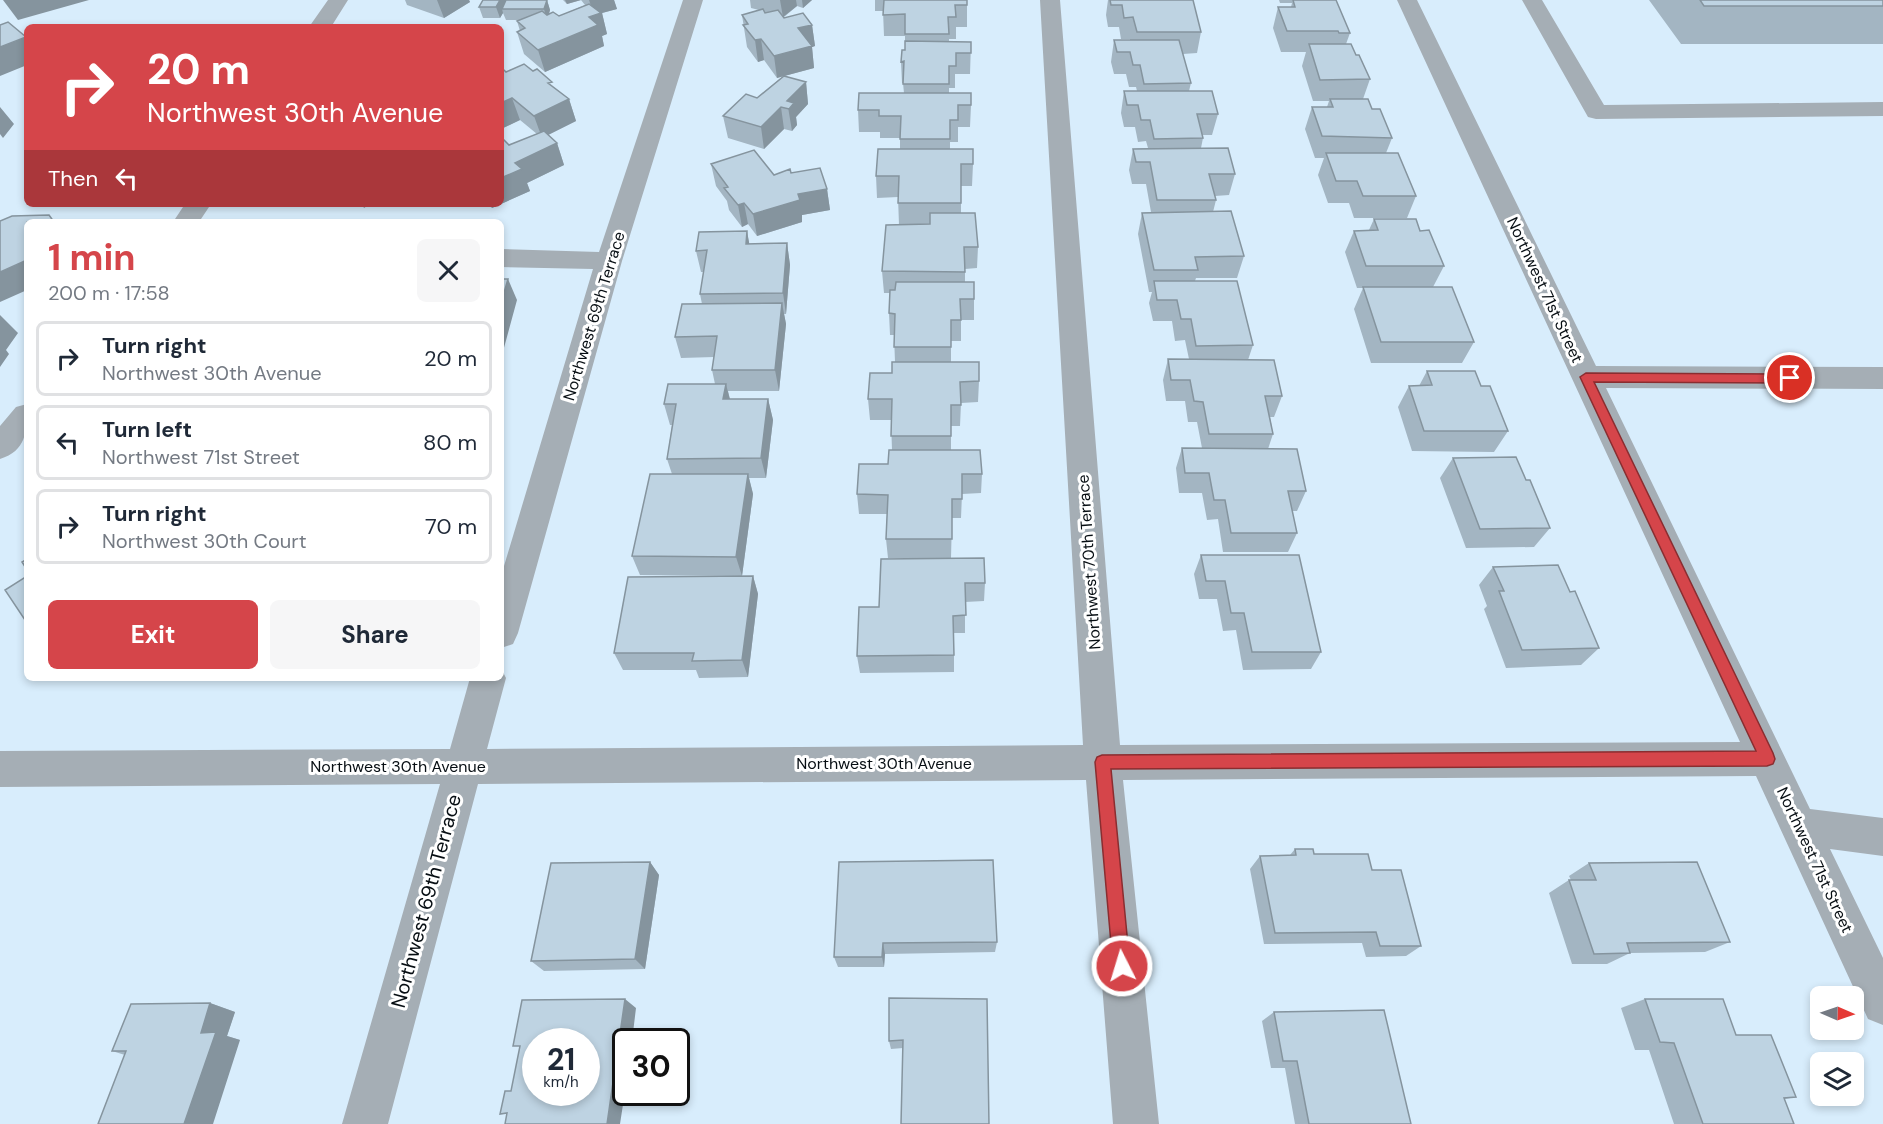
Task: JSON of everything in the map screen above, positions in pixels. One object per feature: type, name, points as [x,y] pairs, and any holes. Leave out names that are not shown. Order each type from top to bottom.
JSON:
[{"type":"street","points":[[322,24],[338,0]]},
{"type":"street","name":"Northwest 69th Terrace","points":[[504,623],[609,261],[693,0]]},
{"type":"street","name":"Northwest 70th Terrace","points":[[1050,0],[1102,762],[1137,1124]]},
{"type":"street","name":"Northwest 71st Street","points":[[1407,0],[1883,1004]]},
{"type":"street","points":[[1532,0],[1596,112],[1883,109]]},
{"type":"street","points":[[504,258],[609,261]]},
{"type":"street","points":[[1586,377],[1883,378]]},
{"type":"street","points":[[0,447],[24,419]]},
{"type":"street","name":"Northwest 69th Terrace","points":[[365,1124],[487,681]]},
{"type":"street","name":"Northwest 30th Avenue","points":[[0,769],[1767,759]]},
{"type":"street","points":[[1799,826],[1883,837]]},
{"type":"building","points":[[483,0],[500,0],[496,7],[479,7]]},
{"type":"building","points":[[506,0],[547,0],[544,9],[502,9]]},
{"type":"building","points":[[884,0],[967,0],[967,5],[955,5],[956,17],[948,17],[949,34],[905,34],[905,14],[883,15]]},
{"type":"building","points":[[1110,0],[1193,0],[1201,32],[1137,32],[1133,17],[1124,18],[1122,5],[1111,5]]},
{"type":"building","points":[[1293,0],[1336,0],[1350,33],[1287,31],[1278,7],[1295,7]]},
{"type":"building","points":[[1700,0],[1883,0],[1883,6],[1704,6]]},
{"type":"building","points":[[589,4],[601,13],[589,17],[598,25],[538,50],[517,32],[525,28],[517,21],[542,11],[547,15],[553,12],[559,16]]},
{"type":"building","points":[[763,9],[765,13],[778,10],[784,18],[803,13],[812,25],[798,28],[812,46],[774,56],[761,39],[755,40],[743,25],[748,24],[742,15]]},
{"type":"building","points":[[8,22],[24,38],[0,47],[0,25]]},
{"type":"building","points":[[1114,40],[1179,40],[1191,83],[1144,84],[1140,65],[1133,65],[1130,52],[1117,52]]},
{"type":"building","points":[[905,41],[971,42],[971,53],[956,53],[956,66],[949,66],[949,84],[903,84],[904,61],[901,62]]},
{"type":"building","points":[[1309,44],[1351,44],[1370,79],[1320,80]]},
{"type":"building","points":[[524,64],[533,71],[537,69],[552,82],[548,83],[569,99],[534,116],[512,98],[504,102],[504,70],[506,72]]},
{"type":"building","points":[[784,76],[806,82],[787,101],[794,103],[789,109],[781,107],[761,127],[723,116],[746,94],[757,98]]},
{"type":"building","points":[[1124,91],[1212,91],[1218,114],[1197,114],[1203,138],[1154,139],[1150,120],[1141,120],[1138,105],[1127,105]]},
{"type":"building","points":[[859,93],[971,93],[971,105],[958,105],[958,120],[950,120],[950,139],[900,139],[901,116],[879,116],[879,110],[858,110]]},
{"type":"building","points":[[1330,99],[1368,99],[1372,109],[1380,109],[1392,138],[1322,136],[1312,107],[1333,107]]},
{"type":"building","points":[[544,131],[557,143],[515,163],[522,169],[504,177],[504,140],[509,145]]},
{"type":"building","points":[[1228,148],[1235,174],[1209,174],[1216,200],[1157,200],[1150,162],[1136,162],[1133,149]]},
{"type":"building","points":[[878,149],[973,149],[973,164],[961,164],[961,203],[898,203],[899,176],[876,176]]},
{"type":"building","points":[[754,150],[774,175],[790,169],[791,173],[820,168],[827,189],[798,194],[800,200],[753,214],[744,203],[738,205],[724,188],[728,187],[711,164]]},
{"type":"building","points":[[1326,153],[1398,153],[1416,196],[1363,196],[1357,181],[1336,181]]},
{"type":"building","points":[[1231,211],[1244,256],[1195,257],[1198,270],[1154,270],[1142,213]]},
{"type":"building","points":[[930,213],[975,213],[978,247],[964,247],[965,272],[882,271],[886,225],[930,224]]},
{"type":"building","points":[[49,215],[52,219],[24,219],[24,261],[0,272],[0,221],[12,216]]},
{"type":"building","points":[[1374,219],[1416,219],[1420,231],[1429,230],[1444,266],[1366,266],[1354,231],[1378,230]]},
{"type":"building","points":[[747,231],[746,244],[787,243],[783,293],[700,294],[707,250],[696,251],[699,232]]},
{"type":"building","points":[[504,279],[508,279],[504,293]]},
{"type":"building","points":[[1154,281],[1237,281],[1253,345],[1196,346],[1191,319],[1181,319],[1177,300],[1157,300]]},
{"type":"building","points":[[896,282],[974,282],[974,299],[960,299],[961,320],[951,320],[951,347],[894,347],[895,314],[889,313],[890,290],[895,290]]},
{"type":"building","points":[[1363,287],[1452,287],[1474,342],[1381,342]]},
{"type":"building","points":[[782,303],[775,370],[712,370],[717,336],[675,337],[682,304]]},
{"type":"building","points":[[1168,359],[1274,360],[1282,396],[1265,396],[1273,434],[1209,434],[1203,402],[1194,401],[1190,380],[1171,380]]},
{"type":"building","points":[[892,362],[979,362],[979,381],[960,382],[961,405],[951,405],[951,436],[891,436],[892,399],[868,399],[870,373],[892,373]]},
{"type":"building","points":[[1427,371],[1475,371],[1481,386],[1490,386],[1508,431],[1424,431],[1409,386],[1432,385]]},
{"type":"building","points":[[668,384],[726,384],[723,399],[768,399],[761,458],[667,459],[676,404],[664,404]]},
{"type":"building","points":[[1182,448],[1297,449],[1306,491],[1288,491],[1297,533],[1231,533],[1225,500],[1214,500],[1209,473],[1185,473]]},
{"type":"building","points":[[889,450],[980,450],[982,474],[962,474],[962,499],[952,499],[952,539],[886,539],[888,495],[857,494],[859,464],[888,464]]},
{"type":"building","points":[[1516,457],[1526,480],[1530,480],[1550,528],[1480,529],[1453,458]]},
{"type":"building","points":[[650,474],[748,474],[736,557],[632,556]]},
{"type":"building","points":[[1201,555],[1299,555],[1321,652],[1252,652],[1244,613],[1231,613],[1225,581],[1206,581]]},
{"type":"building","points":[[984,558],[985,583],[965,583],[966,615],[953,616],[954,655],[857,656],[859,607],[879,607],[881,559]]},
{"type":"building","points":[[1558,565],[1570,592],[1575,591],[1599,648],[1522,650],[1499,591],[1504,591],[1493,567]]},
{"type":"building","points":[[753,576],[742,660],[692,661],[694,653],[614,653],[628,577]]},
{"type":"building","points":[[24,578],[24,618],[5,590]]},
{"type":"building","points":[[1295,849],[1313,849],[1314,854],[1368,854],[1372,870],[1401,870],[1421,946],[1380,946],[1376,932],[1275,933],[1260,856],[1296,855]]},
{"type":"building","points":[[993,860],[997,942],[883,943],[882,957],[834,957],[839,862]]},
{"type":"building","points":[[650,862],[635,959],[531,961],[551,863]]},
{"type":"building","points":[[1697,862],[1730,942],[1627,943],[1630,953],[1594,954],[1569,880],[1596,880],[1589,863]]},
{"type":"building","points":[[889,998],[987,999],[989,1124],[901,1124],[903,1040],[889,1041]]},
{"type":"building","points":[[625,999],[621,1028],[612,1028],[612,1089],[607,1124],[505,1124],[507,1113],[500,1114],[505,1091],[511,1091],[520,1046],[513,1046],[522,1000]]},
{"type":"building","points":[[1645,999],[1723,999],[1736,1035],[1771,1035],[1796,1097],[1784,1098],[1794,1124],[1703,1124],[1674,1043],[1660,1042]]},
{"type":"building","points":[[210,1003],[201,1033],[216,1032],[184,1124],[98,1124],[126,1051],[112,1051],[131,1004]]},
{"type":"building","points":[[1384,1010],[1411,1124],[1309,1124],[1297,1061],[1283,1061],[1274,1012]]},
{"type":"route","points":[[1122,966],[1102,762],[1767,759],[1586,377],[1790,378]]}]
